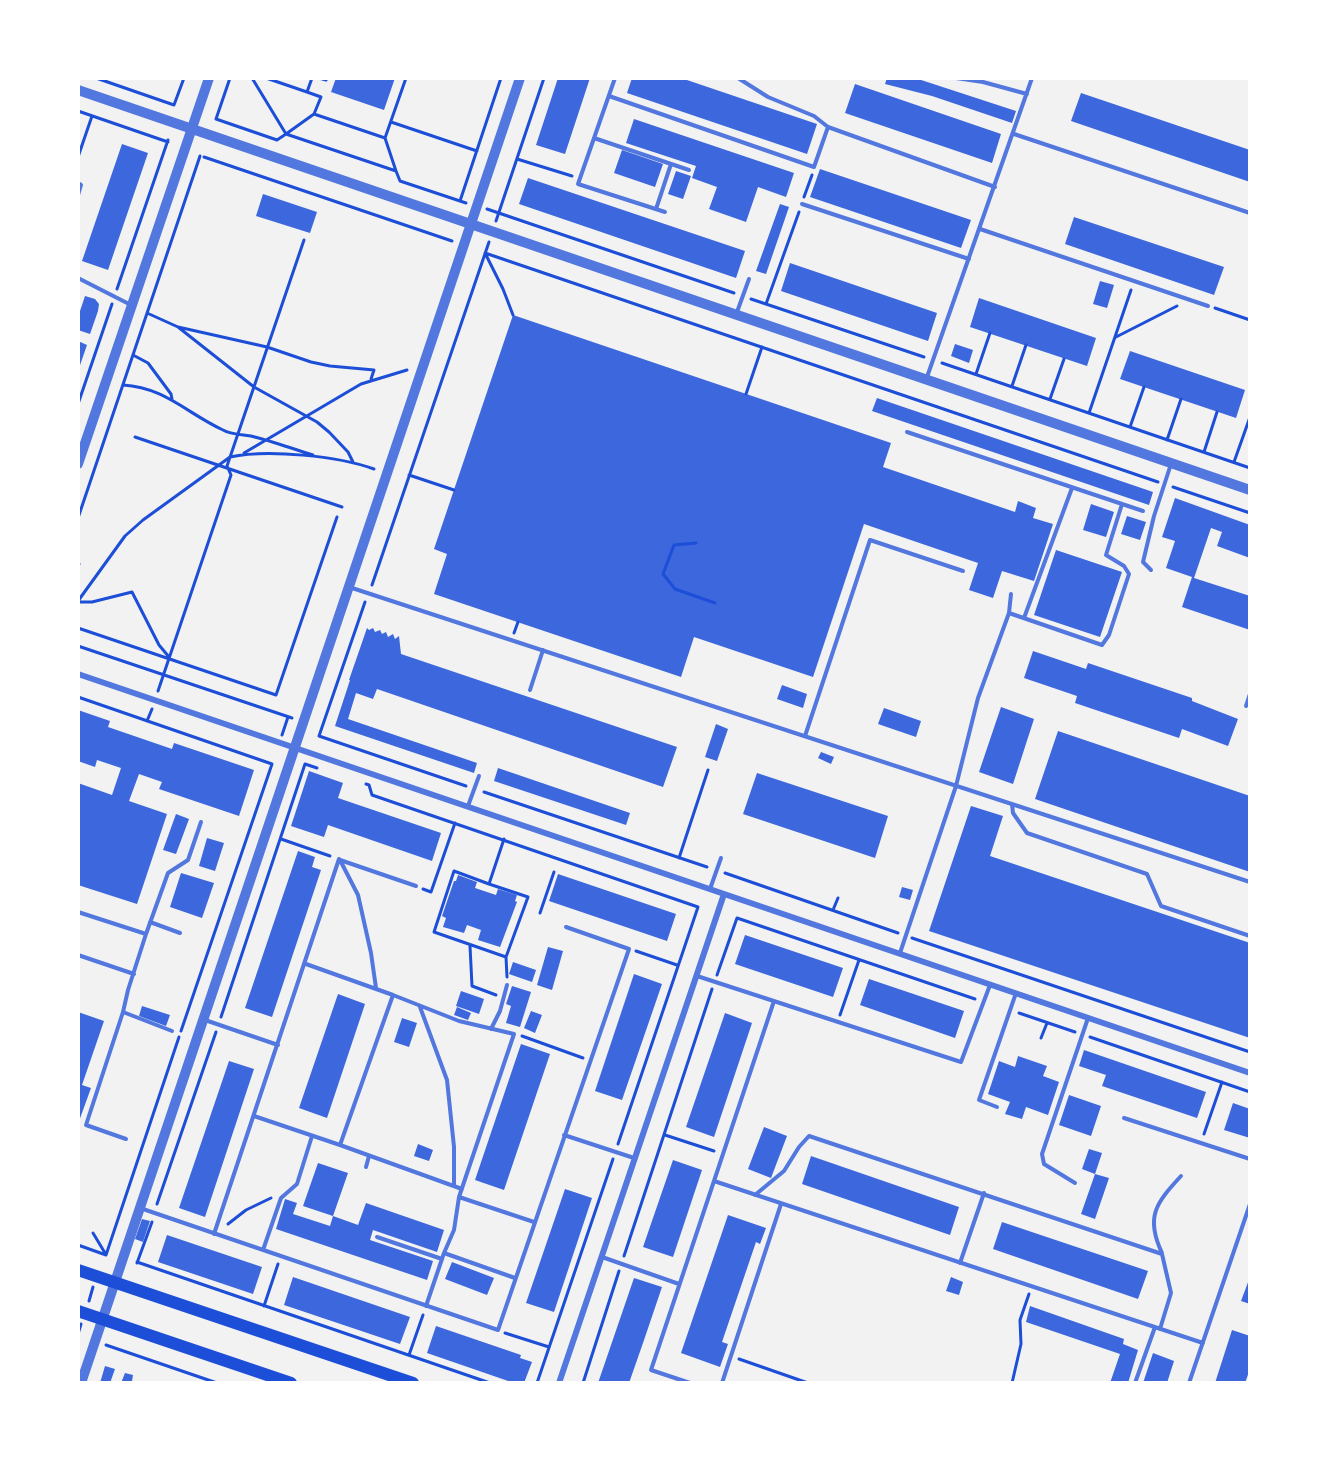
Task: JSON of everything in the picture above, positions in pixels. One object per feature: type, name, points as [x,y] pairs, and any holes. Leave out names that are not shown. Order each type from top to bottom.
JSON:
[{"type":"main road","points":[[78,1270],[413,1383]]},
{"type":"main road","points":[[83,1310],[102,1320],[291,1383]]},
{"type":"street","points":[[78,464],[209,78]]},
{"type":"street","points":[[81,1383],[520,78]]},
{"type":"street","points":[[78,90],[1250,489]]},
{"type":"street","points":[[78,674],[1250,1073]]},
{"type":"street","points":[[559,1383],[724,894]]},
{"type":"lane","points":[[615,78],[578,184],[665,212]]},
{"type":"lane","points":[[738,78],[768,98],[814,116],[828,128],[995,187]]},
{"type":"lane","points":[[956,78],[983,82],[1027,94]]},
{"type":"lane","points":[[926,380],[1032,78]]},
{"type":"lane","points":[[609,96],[814,167],[828,128]]},
{"type":"lane","points":[[1014,134],[1250,213]]},
{"type":"lane","points":[[594,138],[689,170]]},
{"type":"lane","points":[[656,209],[671,164]]},
{"type":"lane","points":[[78,183],[81,185],[78,195]]},
{"type":"lane","points":[[802,204],[969,259]]},
{"type":"lane","points":[[980,229],[1208,306]]},
{"type":"lane","points":[[78,278],[132,305]]},
{"type":"lane","points":[[736,315],[749,279]]},
{"type":"lane","points":[[907,432],[1143,511]]},
{"type":"lane","points":[[1151,570],[1143,562],[1154,516],[1172,463]]},
{"type":"lane","points":[[1024,618],[1072,488]]},
{"type":"lane","points":[[1009,613],[1102,645],[1109,635],[1129,574],[1124,566],[1106,555],[1122,504]]},
{"type":"lane","points":[[805,736],[870,540],[963,571]]},
{"type":"lane","points":[[348,587],[1250,882]]},
{"type":"lane","points":[[900,954],[956,786],[978,698],[1009,613],[1011,594]]},
{"type":"lane","points":[[530,690],[543,650]]},
{"type":"lane","points":[[1246,706],[1250,697]]},
{"type":"lane","points":[[468,807],[479,776]]},
{"type":"lane","points":[[1012,804],[1013,813],[1027,833],[1147,874],[1161,906],[1250,936]]},
{"type":"lane","points":[[126,1139],[86,1125],[146,934],[168,873],[188,860],[201,822]]},
{"type":"lane","points":[[710,889],[721,858]]},
{"type":"lane","points":[[339,860],[416,886]]},
{"type":"lane","points":[[214,1234],[339,860]]},
{"type":"lane","points":[[339,860],[358,895],[376,988]]},
{"type":"lane","points":[[78,912],[146,934]]},
{"type":"lane","points":[[150,922],[180,933]]},
{"type":"lane","points":[[140,1208],[498,1330],[629,949],[566,927]]},
{"type":"lane","points":[[78,955],[134,974]]},
{"type":"lane","points":[[306,964],[376,988],[459,1021],[514,1034],[459,1197],[454,1230],[426,1306]]},
{"type":"lane","points":[[697,976],[962,1062],[990,985]]},
{"type":"lane","points":[[491,1029],[500,1011],[507,985]]},
{"type":"lane","points":[[997,1107],[979,1100],[1016,993]]},
{"type":"lane","points":[[340,1145],[393,995]]},
{"type":"lane","points":[[690,1383],[651,1370],[774,1001]]},
{"type":"lane","points":[[420,1006],[447,1080],[454,1147],[454,1186]]},
{"type":"lane","points":[[123,1012],[172,1031]]},
{"type":"lane","points":[[1075,1183],[1044,1164],[1042,1154],[1088,1018]]},
{"type":"lane","points":[[203,1019],[278,1045]]},
{"type":"lane","points":[[254,1116],[462,1189]]},
{"type":"lane","points":[[1124,1118],[1250,1159]]},
{"type":"lane","points":[[564,1135],[635,1159]]},
{"type":"lane","points":[[263,1250],[281,1198],[297,1184],[312,1136]]},
{"type":"lane","points":[[755,1195],[784,1171],[799,1147],[809,1137],[984,1193],[1162,1254]]},
{"type":"lane","points":[[366,1167],[369,1156]]},
{"type":"lane","points":[[1135,1383],[1171,1293],[1162,1254],[1154,1236],[1153,1219],[1159,1203],[1182,1176]]},
{"type":"lane","points":[[714,1181],[1203,1343]]},
{"type":"lane","points":[[960,1263],[984,1193]]},
{"type":"lane","points":[[459,1197],[534,1222]]},
{"type":"lane","points":[[722,1383],[781,1204]]},
{"type":"lane","points":[[1189,1383],[1250,1204]]},
{"type":"lane","points":[[377,1237],[442,1259]]},
{"type":"lane","points":[[444,1253],[515,1278]]},
{"type":"lane","points":[[602,1257],[680,1284]]},
{"type":"path","points":[[96,78],[174,105],[184,78]]},
{"type":"path","points":[[230,78],[216,119],[276,140],[314,114],[321,97],[266,78]]},
{"type":"path","points":[[252,78],[286,134],[396,171]]},
{"type":"path","points":[[307,92],[312,78]]},
{"type":"path","points":[[319,78],[326,80],[327,78]]},
{"type":"path","points":[[406,78],[385,138],[400,181],[1250,468]]},
{"type":"path","points":[[460,201],[501,78]]},
{"type":"path","points":[[544,78],[319,736],[1250,1052]]},
{"type":"path","points":[[78,111],[168,141],[78,404]]},
{"type":"path","points":[[314,114],[385,138]]},
{"type":"path","points":[[78,157],[92,116]]},
{"type":"path","points":[[391,122],[477,151]]},
{"type":"path","points":[[78,518],[202,156],[464,245]]},
{"type":"path","points":[[517,159],[580,179]]},
{"type":"path","points":[[766,304],[814,167]]},
{"type":"path","points":[[147,721],[231,474],[227,466],[304,240]]},
{"type":"path","points":[[485,253],[513,315]]},
{"type":"path","points":[[485,253],[1250,513]]},
{"type":"path","points":[[1089,413],[1134,281]]},
{"type":"path","points":[[1115,337],[1189,299]]},
{"type":"path","points":[[1208,306],[1250,320]]},
{"type":"path","points":[[147,313],[178,327],[267,347],[330,366],[374,370],[371,379]]},
{"type":"path","points":[[178,327],[254,387],[316,422],[329,432],[353,462]]},
{"type":"path","points":[[976,375],[990,333]]},
{"type":"path","points":[[1012,387],[1026,345]]},
{"type":"path","points":[[746,394],[762,347]]},
{"type":"path","points":[[133,355],[148,363],[171,394],[172,399]]},
{"type":"path","points":[[1050,400],[1064,359]]},
{"type":"path","points":[[242,455],[371,379],[383,378],[407,370]]},
{"type":"path","points":[[123,385],[158,393],[172,399],[206,422],[225,431],[238,435],[249,435],[318,457]]},
{"type":"path","points":[[1130,427],[1144,387]]},
{"type":"path","points":[[1167,440],[1181,399]]},
{"type":"path","points":[[1204,452],[1217,412]]},
{"type":"path","points":[[1233,462],[1250,417]]},
{"type":"path","points":[[135,437],[342,507]]},
{"type":"path","points":[[78,601],[125,536],[143,520],[230,457],[242,455],[318,457],[353,462],[374,469]]},
{"type":"path","points":[[409,475],[454,490]]},
{"type":"path","points":[[78,628],[276,695],[337,517]]},
{"type":"path","points":[[696,543],[674,544],[663,574],[675,589],[715,603]]},
{"type":"path","points":[[78,601],[92,602],[132,592],[159,645],[170,658]]},
{"type":"path","points":[[78,646],[322,728]]},
{"type":"path","points":[[679,858],[708,770]]},
{"type":"path","points":[[416,886],[431,892],[455,823]]},
{"type":"path","points":[[281,839],[339,860]]},
{"type":"path","points":[[489,884],[504,839]]},
{"type":"path","points":[[506,957],[434,932],[454,871],[528,897],[506,957],[507,985]]},
{"type":"path","points":[[540,913],[554,872]]},
{"type":"path","points":[[833,910],[838,898]]},
{"type":"path","points":[[583,1383],[737,918],[984,1002]]},
{"type":"path","points":[[470,945],[472,986],[503,997]]},
{"type":"path","points":[[629,949],[677,965]]},
{"type":"path","points":[[838,1022],[859,960]]},
{"type":"path","points":[[1010,1011],[1250,1092]]},
{"type":"path","points":[[1041,1038],[1047,1023]]},
{"type":"path","points":[[514,1034],[590,1060]]},
{"type":"path","points":[[1201,1143],[1222,1082]]},
{"type":"path","points":[[665,1135],[723,1154]]},
{"type":"path","points":[[214,1234],[246,1210],[274,1197],[281,1198]]},
{"type":"path","points":[[78,1245],[106,1255],[93,1233]]},
{"type":"path","points":[[264,1306],[281,1256]]},
{"type":"path","points":[[137,1263],[490,1383]]},
{"type":"path","points":[[78,1334],[83,1310],[97,1276]]},
{"type":"path","points":[[1012,1383],[1021,1344],[1020,1320],[1031,1287]]},
{"type":"path","points":[[409,1356],[426,1306]]},
{"type":"path","points":[[498,1330],[549,1347]]},
{"type":"path","points":[[102,1354],[106,1345],[218,1383]]},
{"type":"path","points":[[731,1356],[808,1383]]},
{"type":"building","points":[[336,78],[395,78],[384,110],[331,92]]},
{"type":"building","points":[[558,78],[590,78],[565,154],[536,145]]},
{"type":"building","points":[[632,78],[681,78],[817,124],[807,154],[627,93]]},
{"type":"building","points":[[887,78],[915,78],[1016,111],[1012,123],[932,96],[885,84]]},
{"type":"building","points":[[855,84],[1001,134],[992,163],[845,113]]},
{"type":"building","points":[[1081,93],[1250,150],[1250,182],[1071,121]]},
{"type":"building","points":[[634,119],[794,173],[786,197],[758,187],[746,222],[709,209],[717,187],[692,178],[696,166],[626,143]]},
{"type":"building","points":[[122,144],[148,153],[108,270],[82,261]]},
{"type":"building","points":[[622,150],[663,164],[655,187],[614,173]]},
{"type":"building","points":[[820,169],[971,220],[961,248],[810,197]]},
{"type":"building","points":[[676,171],[691,176],[683,199],[668,194]]},
{"type":"building","points":[[528,178],[745,251],[736,278],[519,204]]},
{"type":"building","points":[[263,194],[317,212],[310,233],[256,216]]},
{"type":"building","points":[[780,204],[789,207],[766,274],[756,271]]},
{"type":"building","points":[[1074,217],[1224,267],[1214,295],[1065,244]]},
{"type":"building","points":[[790,263],[937,313],[928,341],[781,291]]},
{"type":"building","points":[[1100,281],[1114,285],[1107,308],[1093,304]]},
{"type":"building","points":[[85,296],[95,299],[99,304],[90,334],[78,330],[78,317]]},
{"type":"building","points":[[979,298],[1096,338],[1087,366],[970,327]]},
{"type":"building","points":[[513,315],[891,443],[883,467],[1015,512],[1018,501],[1036,508],[1033,518],[1053,524],[1034,581],[1002,571],[993,598],[969,590],[978,563],[864,524],[813,677],[694,637],[681,677],[434,594],[447,554],[434,549]]},
{"type":"building","points":[[78,341],[87,345],[78,371]]},
{"type":"building","points":[[955,344],[973,350],[969,363],[951,356]]},
{"type":"building","points":[[1130,351],[1245,390],[1236,418],[1120,379]]},
{"type":"building","points":[[877,398],[1153,492],[1149,505],[872,411]]},
{"type":"building","points":[[1175,498],[1250,525],[1250,558],[1217,546],[1222,532],[1211,528],[1194,578],[1250,596],[1250,630],[1182,607],[1192,577],[1166,568],[1175,541],[1162,537]]},
{"type":"building","points":[[1091,504],[1114,512],[1106,537],[1083,530]]},
{"type":"building","points":[[1127,516],[1146,522],[1140,540],[1121,534]]},
{"type":"building","points":[[1056,550],[1122,572],[1100,637],[1034,615]]},
{"type":"building","points":[[367,628],[369,630],[373,628],[375,632],[380,630],[382,634],[386,632],[388,637],[393,634],[395,639],[399,636],[401,654],[677,747],[663,787],[377,689],[373,699],[356,693],[348,719],[477,763],[474,773],[335,726]]},
{"type":"building","points":[[1033,651],[1086,669],[1088,663],[1192,698],[1192,701],[1238,719],[1228,746],[1182,729],[1179,738],[1075,703],[1077,696],[1024,678]]},
{"type":"building","points":[[782,685],[807,694],[803,708],[777,699]]},
{"type":"building","points":[[1001,707],[1034,719],[1013,784],[979,772]]},
{"type":"building","points":[[884,708],[921,721],[916,737],[878,724]]},
{"type":"building","points":[[78,710],[110,721],[108,727],[172,749],[174,743],[254,770],[239,816],[159,789],[162,782],[139,774],[129,801],[167,814],[137,904],[78,885],[78,783],[112,795],[121,768],[97,760],[95,767],[78,761]]},
{"type":"building","points":[[716,724],[728,729],[717,761],[705,757]]},
{"type":"building","points":[[1058,731],[1250,796],[1250,872],[1035,799]]},
{"type":"building","points":[[821,752],[834,757],[831,764],[818,758]]},
{"type":"building","points":[[498,768],[630,813],[626,825],[494,781]]},
{"type":"building","points":[[309,771],[343,783],[338,798],[441,833],[432,861],[328,825],[324,837],[291,826]]},
{"type":"building","points":[[757,773],[888,816],[875,858],[743,814]]},
{"type":"building","points":[[971,806],[1003,816],[990,856],[1250,943],[1250,1038],[929,931]]},
{"type":"building","points":[[176,814],[189,819],[176,854],[163,850]]},
{"type":"building","points":[[207,838],[224,843],[215,871],[199,866]]},
{"type":"building","points":[[298,851],[315,857],[312,867],[321,870],[272,1017],[245,1008]]},
{"type":"building","points":[[181,873],[214,883],[202,918],[170,907]]},
{"type":"building","points":[[558,874],[676,914],[667,941],[549,901]]},
{"type":"building","points":[[458,875],[477,882],[475,888],[496,895],[498,889],[517,895],[515,901],[517,902],[500,947],[478,940],[481,930],[467,925],[464,933],[443,927],[446,918],[442,916]]},
{"type":"building","points":[[902,887],[913,890],[910,900],[899,897]]},
{"type":"building","points":[[745,935],[843,968],[833,997],[735,964]]},
{"type":"building","points":[[548,947],[563,951],[552,990],[537,985]]},
{"type":"building","points":[[513,962],[536,970],[532,982],[509,974]]},
{"type":"building","points":[[634,974],[662,984],[622,1100],[595,1091]]},
{"type":"building","points":[[869,979],[964,1011],[955,1038],[860,1005]]},
{"type":"building","points":[[512,986],[531,992],[520,1027],[506,1023],[511,1006],[506,1004]]},
{"type":"building","points":[[461,991],[484,999],[479,1014],[456,1006]]},
{"type":"building","points":[[338,994],[365,1004],[327,1118],[299,1108]]},
{"type":"building","points":[[142,1006],[170,1015],[166,1026],[139,1016]]},
{"type":"building","points":[[457,1007],[471,1013],[468,1020],[454,1015]]},
{"type":"building","points":[[531,1011],[542,1015],[535,1033],[524,1028]]},
{"type":"building","points":[[78,1012],[104,1021],[82,1085],[91,1088],[78,1124]]},
{"type":"building","points":[[725,1013],[752,1023],[714,1137],[686,1127]]},
{"type":"building","points":[[402,1018],[417,1023],[409,1047],[394,1042]]},
{"type":"building","points":[[521,1044],[550,1054],[504,1190],[475,1180]]},
{"type":"building","points":[[1084,1050],[1206,1092],[1197,1118],[1102,1086],[1106,1075],[1079,1066]]},
{"type":"building","points":[[1018,1056],[1047,1066],[1043,1076],[1059,1082],[1048,1115],[1026,1107],[1022,1119],[1005,1114],[1010,1102],[988,1094],[999,1061],[1015,1067]]},
{"type":"building","points":[[229,1061],[254,1069],[205,1217],[179,1208]]},
{"type":"building","points":[[1069,1095],[1101,1106],[1091,1136],[1059,1125]]},
{"type":"building","points":[[1233,1103],[1250,1109],[1250,1138],[1224,1130]]},
{"type":"building","points":[[764,1127],[787,1136],[771,1178],[748,1169]]},
{"type":"building","points":[[418,1144],[433,1150],[429,1161],[414,1156]]},
{"type":"building","points":[[1089,1149],[1102,1153],[1095,1174],[1082,1169]]},
{"type":"building","points":[[811,1156],[959,1207],[950,1235],[802,1184]]},
{"type":"building","points":[[673,1160],[702,1170],[673,1257],[643,1247]]},
{"type":"building","points":[[318,1163],[348,1173],[333,1216],[303,1206]]},
{"type":"building","points":[[1095,1174],[1109,1178],[1095,1219],[1081,1214]]},
{"type":"building","points":[[565,1189],[592,1198],[554,1312],[526,1303]]},
{"type":"building","points":[[285,1199],[297,1203],[293,1214],[330,1226],[333,1216],[358,1225],[366,1203],[444,1230],[437,1252],[373,1230],[370,1240],[433,1261],[427,1280],[276,1229]]},
{"type":"building","points":[[728,1215],[766,1228],[760,1244],[756,1242],[722,1342],[728,1344],[720,1367],[681,1353]]},
{"type":"building","points":[[142,1219],[150,1221],[143,1242],[135,1239]]},
{"type":"building","points":[[1002,1222],[1148,1271],[1138,1299],[993,1249]]},
{"type":"building","points":[[167,1235],[262,1267],[253,1294],[158,1262]]},
{"type":"building","points":[[452,1262],[494,1278],[487,1295],[445,1279]]},
{"type":"building","points":[[293,1277],[410,1317],[400,1344],[284,1305]]},
{"type":"building","points":[[951,1277],[963,1282],[959,1295],[946,1291]]},
{"type":"building","points":[[1250,1277],[1250,1304],[1241,1301]]},
{"type":"building","points":[[634,1278],[662,1287],[643,1343],[629,1383],[598,1383]]},
{"type":"building","points":[[1030,1306],[1124,1339],[1123,1344],[1138,1350],[1128,1383],[1110,1383],[1120,1354],[1026,1322]]},
{"type":"building","points":[[436,1326],[521,1355],[520,1358],[532,1362],[524,1383],[514,1383],[427,1353]]},
{"type":"building","points":[[1232,1330],[1250,1336],[1250,1369],[1245,1383],[1215,1383]]},
{"type":"building","points":[[1153,1353],[1174,1361],[1167,1383],[1143,1383]]},
{"type":"building","points":[[105,1366],[115,1369],[110,1383],[100,1383]]},
{"type":"building","points":[[125,1373],[133,1375],[132,1381],[137,1383],[121,1383]]}]
